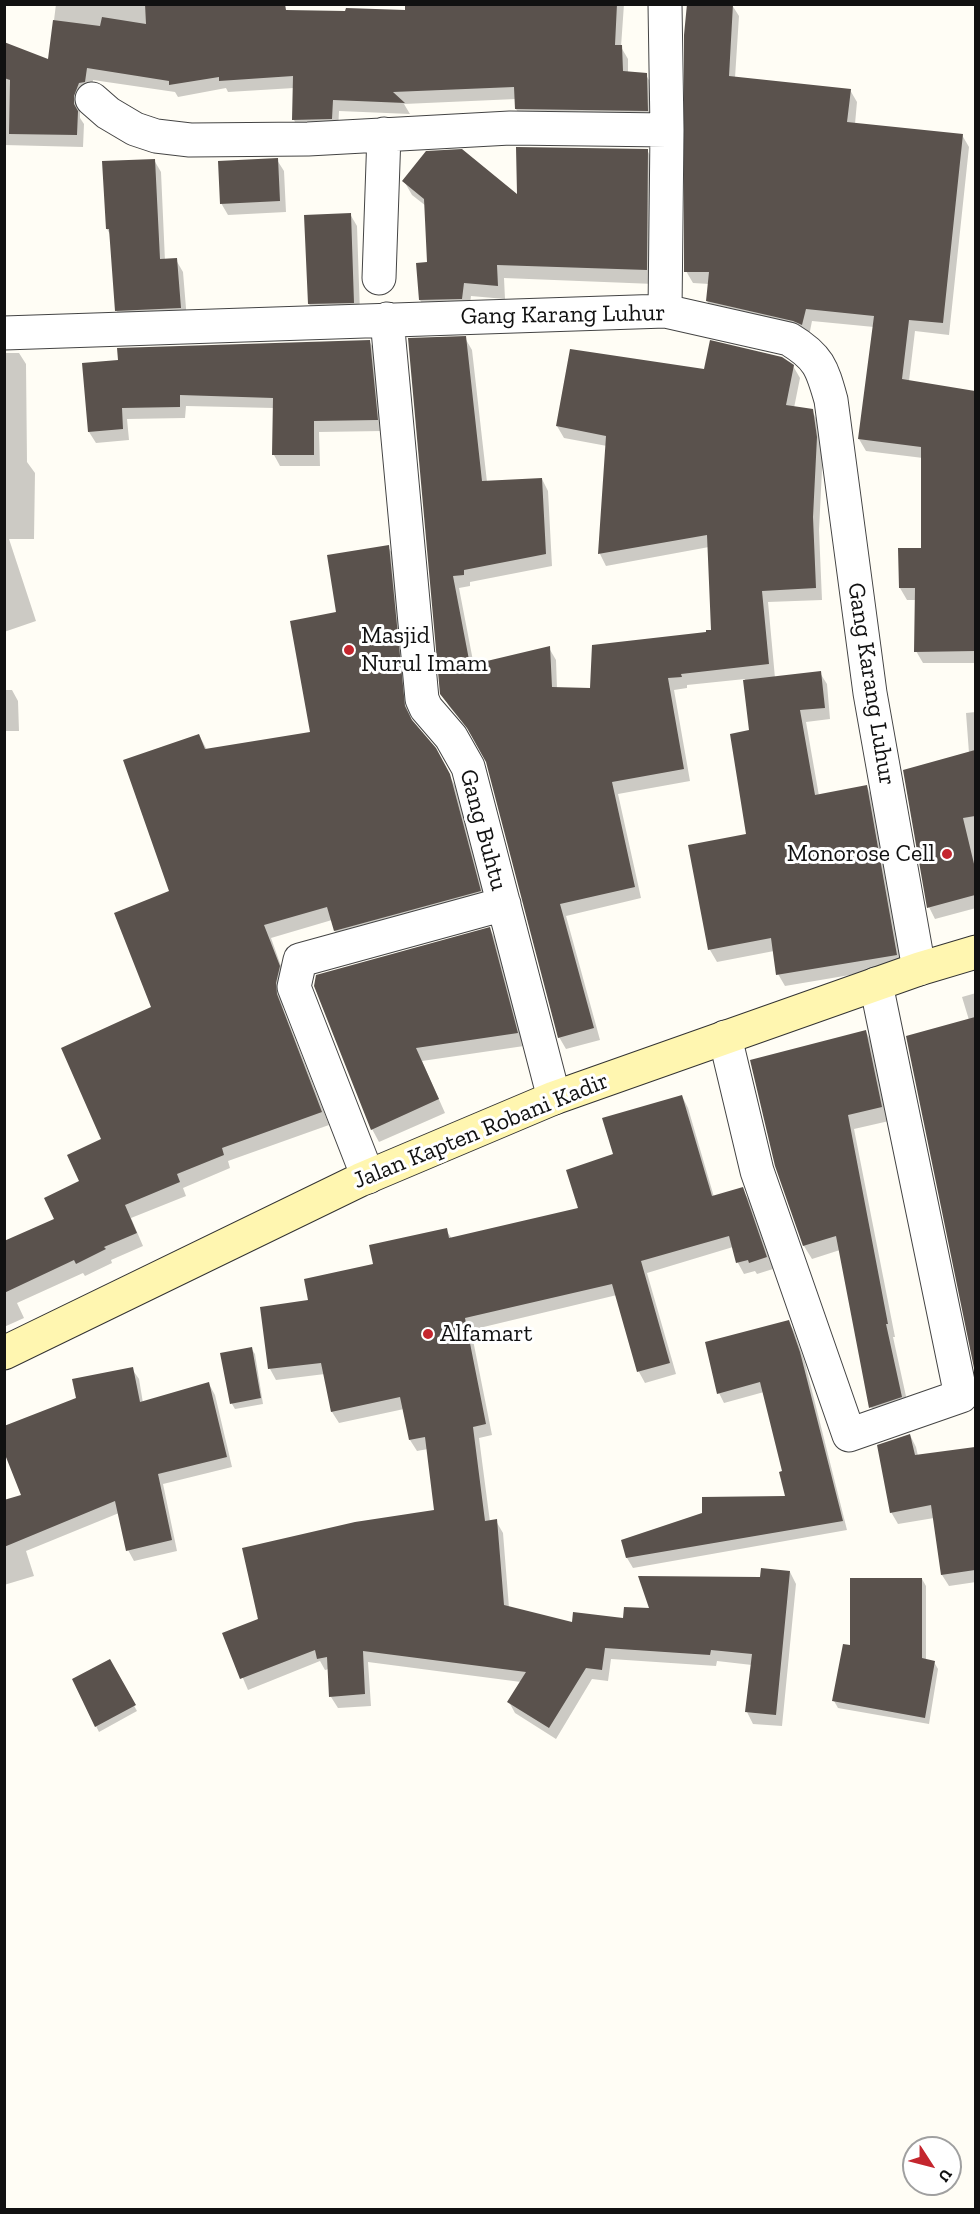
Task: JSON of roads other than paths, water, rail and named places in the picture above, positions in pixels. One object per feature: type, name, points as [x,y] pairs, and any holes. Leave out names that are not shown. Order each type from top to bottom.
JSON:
[{"type":"main road","name":"Jalan Kapten Robani Kadir","points":[[4,1353],[368,1177],[554,1098],[919,969],[975,952]]},
{"type":"street","points":[[665,4],[667,130],[665,311]]},
{"type":"street","points":[[92,99],[108,113],[135,129],[156,136],[190,140],[308,139],[510,128],[667,130]]},
{"type":"street","points":[[379,278],[384,134]]},
{"type":"street","name":"Gang Karang Luhur","points":[[4,333],[665,311],[789,339],[804,348],[822,368],[831,400],[870,693],[919,969]]},
{"type":"street","name":"Gang Buhtu","points":[[387,319],[422,699],[426,708],[451,737],[468,767],[554,1098]]},
{"type":"street","points":[[368,1177],[294,987],[300,960],[504,904]]},
{"type":"street","points":[[725,1037],[757,1171],[849,1435],[961,1396],[876,984]]},
{"type":"place","name":"Masjid Nurul Imam","points":[[349,650]]},
{"type":"place","name":"Monorose Cell","points":[[947,854]]},
{"type":"place","name":"Alfamart","points":[[428,1334]]}]
